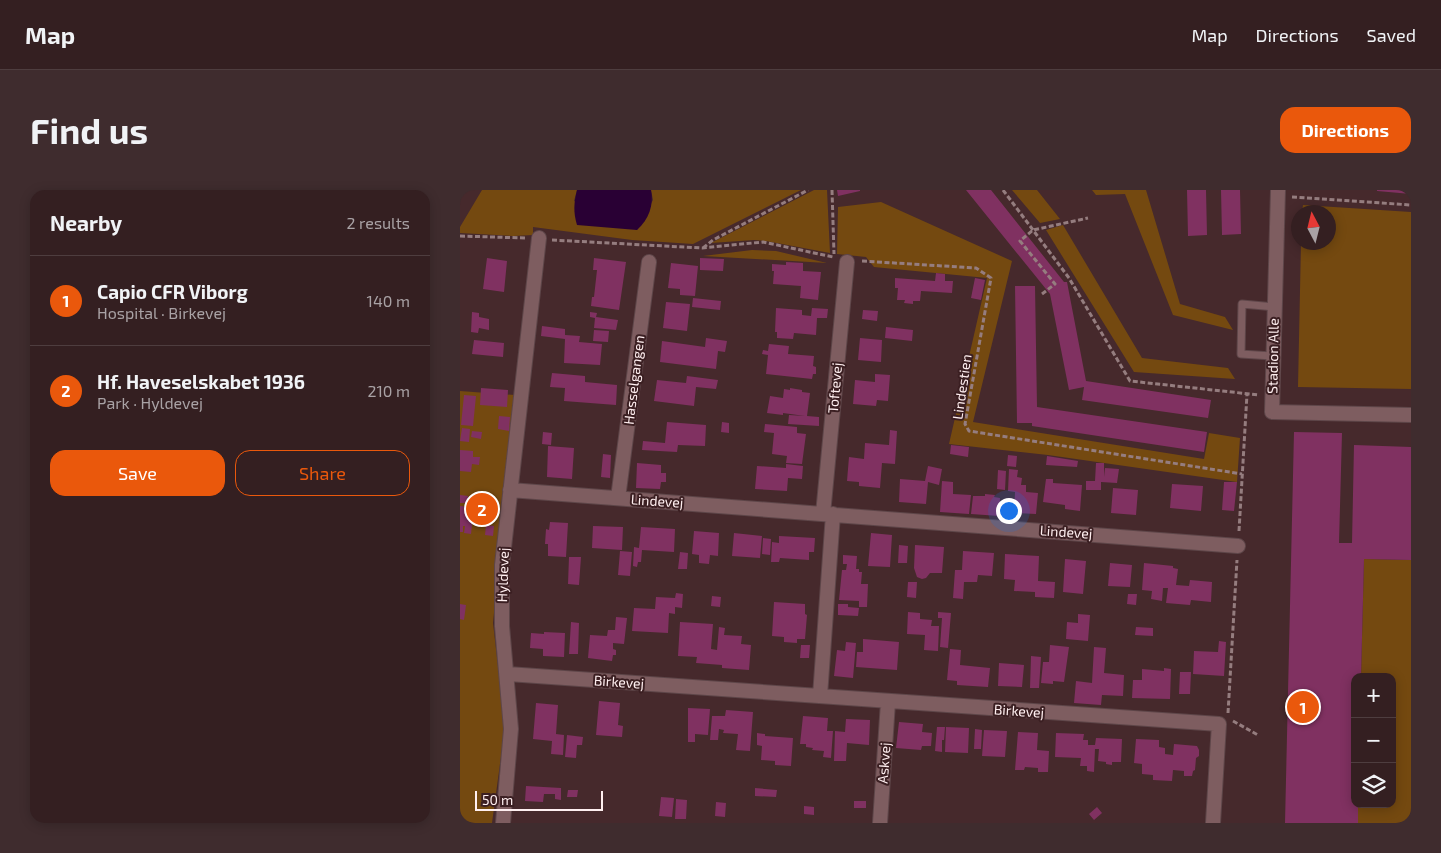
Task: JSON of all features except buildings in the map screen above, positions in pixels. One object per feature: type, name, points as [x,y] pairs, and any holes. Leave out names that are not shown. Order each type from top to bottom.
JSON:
[{"type":"street","name":"Stadion Alle","points":[[1278,193],[1272,412],[1411,415]]},
{"type":"street","name":"Hyldevej","points":[[503,823],[510,728],[502,626],[502,565],[539,238]]},
{"type":"street","name":"Toftevej","points":[[828,514],[840,259]]},
{"type":"street","name":"Hasselgangen","points":[[618,498],[649,262]]},
{"type":"street","name":"Lindevej","points":[[510,490],[1238,546]]},
{"type":"street","points":[[820,696],[826,609],[828,514]]},
{"type":"street","name":"Birkevej","points":[[507,674],[888,702],[1223,721]]},
{"type":"street","name":"Askvej","points":[[880,823],[888,702]]},
{"type":"street","points":[[1213,823],[1223,721]]},
{"type":"lane","points":[[1273,356],[1241,354],[1242,304],[1275,307]]},
{"type":"path","points":[[702,248],[713,240],[808,190]]},
{"type":"path","points":[[460,236],[539,238],[702,248],[763,242],[840,259],[832,190]]},
{"type":"path","points":[[1003,190],[1069,278],[1130,381],[1272,397]]},
{"type":"path","points":[[1278,193],[1411,205]]},
{"type":"path","points":[[1042,294],[1055,284],[1020,241],[1033,230],[1088,218]]},
{"type":"path","name":"Lindestien","points":[[840,259],[976,268],[991,278],[965,424],[969,431],[1242,474]]},
{"type":"path","points":[[1223,721],[1258,735]]},
{"type":"shaded area","points":[[482,190],[577,190],[574,201],[637,230],[653,200],[651,190],[801,190],[693,244],[632,240],[533,227],[533,235],[513,236],[460,233],[460,227]]},
{"type":"shaded area","points":[[577,190],[651,190],[650,212],[637,230],[577,225],[574,207]]},
{"type":"shaded area","points":[[814,190],[827,190],[830,253],[766,241],[711,243]]},
{"type":"shaded area","points":[[1012,190],[1037,190],[1060,219],[1040,223]]},
{"type":"shaded area","points":[[1092,190],[1146,190],[1180,304],[1225,317],[1233,330],[1173,315],[1125,194],[1096,195]]},
{"type":"shaded area","points":[[881,202],[1012,261],[973,422],[1204,459],[1209,433],[1240,438],[1237,482],[1048,455],[949,444],[987,278],[874,267],[866,257],[837,254],[838,207]]},
{"type":"shaded area","points":[[1336,207],[1411,212],[1411,389],[1298,387],[1301,250],[1336,250]]},
{"type":"shaded area","points":[[1063,225],[1142,358],[1228,368],[1235,379],[1134,372],[1046,230]]},
{"type":"shaded area","points":[[752,250],[776,251],[827,263],[703,256]]},
{"type":"shaded area","points":[[460,391],[515,395],[493,623],[505,727],[492,823],[460,823]]},
{"type":"shaded area","points":[[1364,559],[1411,560],[1411,823],[1358,823],[1358,808],[1396,808],[1396,673],[1361,673]]},
{"type":"place","name":"Hf. Haveselskabet 1936","points":[[482,509]]},
{"type":"place","name":"Capio CFR Viborg","points":[[1303,707]]}]
